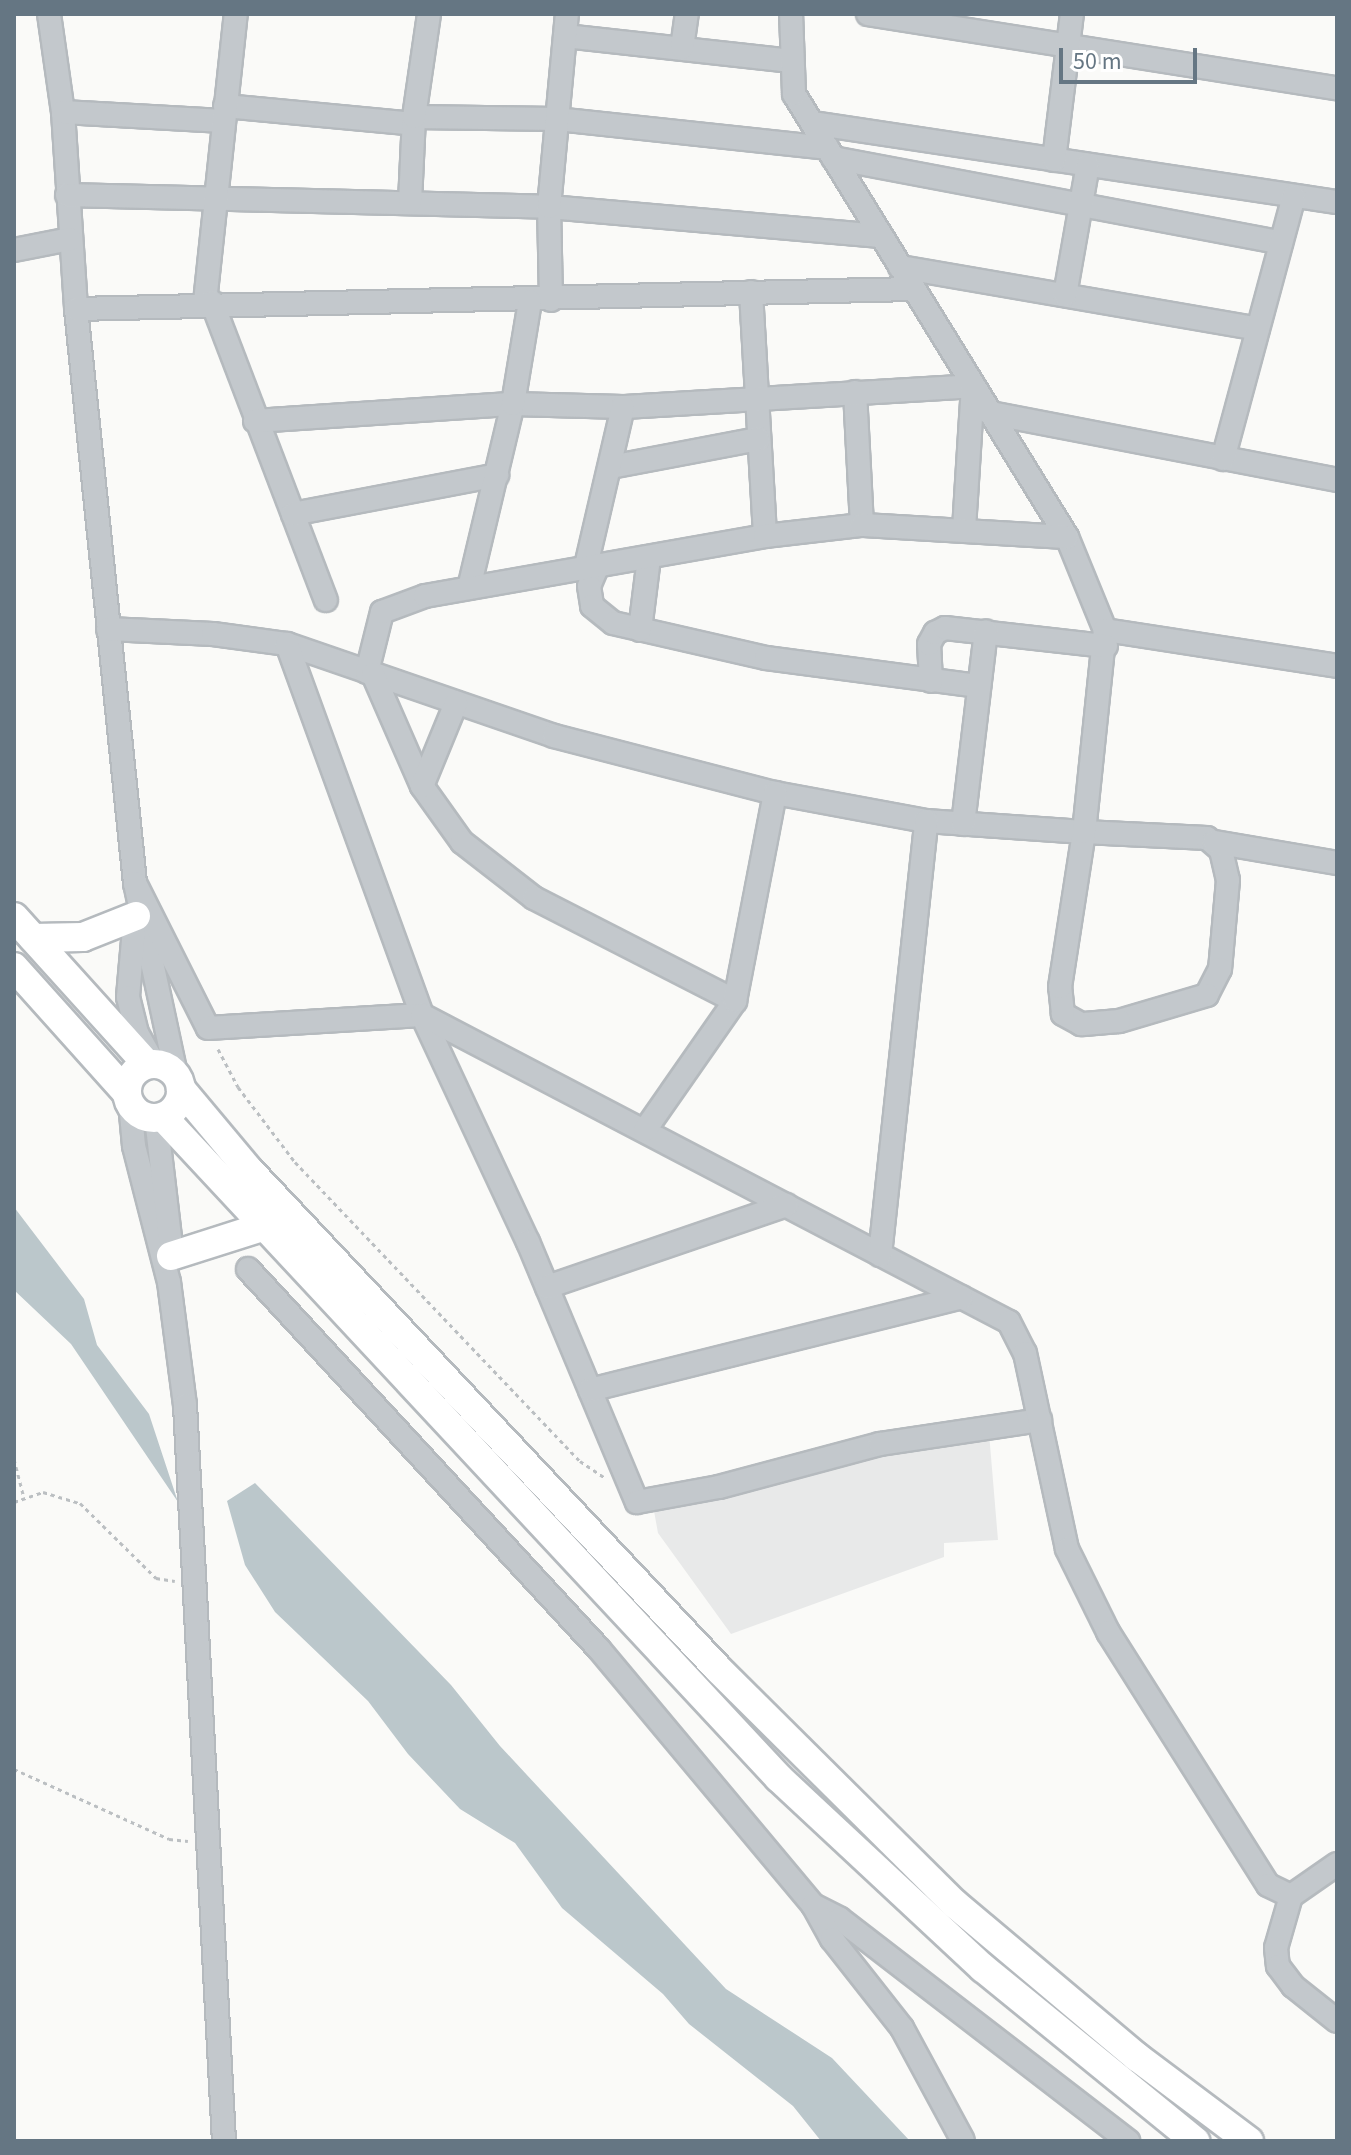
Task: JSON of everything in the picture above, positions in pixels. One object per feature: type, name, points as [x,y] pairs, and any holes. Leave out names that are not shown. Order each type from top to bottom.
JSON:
[{"type":"main road","points":[[33,938],[83,937],[137,913]]},
{"type":"main road","points":[[14,917],[164,1072],[247,1168],[719,1670],[945,1894],[1137,2057],[1249,2141]]},
{"type":"main road","points":[[14,967],[129,1098],[136,1111],[159,1118],[835,1834],[983,1968],[1195,2141]]},
{"type":"main road","points":[[129,1098],[133,1073],[164,1072]]},
{"type":"main road","points":[[159,1118],[175,1109],[164,1072]]},
{"type":"main road","points":[[170,1269],[262,1227]]},
{"type":"street","points":[[49,14],[63,112],[76,309],[137,913],[164,1072]]},
{"type":"street","points":[[236,14],[213,202],[208,302],[326,600]]},
{"type":"street","points":[[410,202],[414,120],[429,14]]},
{"type":"street","points":[[682,48],[687,14]]},
{"type":"street","points":[[791,14],[794,94],[1067,537],[1106,638],[1084,832],[1059,1000],[1066,1018],[1081,1024],[1171,1008],[1213,988],[1220,969],[1228,880],[1214,842]]},
{"type":"street","points":[[868,14],[1337,88]]},
{"type":"street","points":[[1054,160],[1072,14]]},
{"type":"street","points":[[469,588],[541,300],[566,25],[682,48],[792,61]]},
{"type":"street","points":[[63,112],[224,113],[414,120],[557,119],[830,153],[1281,243]]},
{"type":"street","points":[[812,123],[1337,202]]},
{"type":"street","points":[[1065,295],[1088,165]]},
{"type":"street","points":[[67,195],[213,202],[410,202],[549,207],[881,236]]},
{"type":"street","points":[[1223,459],[1294,196]]},
{"type":"street","points":[[14,250],[70,239]]},
{"type":"street","points":[[900,267],[1258,329]]},
{"type":"street","points":[[76,309],[208,302],[541,300],[914,289]]},
{"type":"street","points":[[751,292],[765,536]]},
{"type":"street","points":[[255,421],[513,404],[623,407],[973,386]]},
{"type":"street","points":[[964,531],[973,386]]},
{"type":"street","points":[[855,392],[862,525]]},
{"type":"street","points":[[623,407],[589,586],[595,613],[640,630],[766,658],[979,686]]},
{"type":"street","points":[[990,413],[1337,480]]},
{"type":"street","points":[[611,467],[758,439]]},
{"type":"street","points":[[293,514],[497,475]]},
{"type":"street","points":[[735,1001],[503,877],[462,842],[422,786],[370,673],[382,612],[404,600],[592,565],[649,558],[765,536],[862,525],[1067,537]]},
{"type":"street","points":[[640,630],[649,558]]},
{"type":"street","points":[[108,629],[213,634],[287,644],[554,736],[775,793],[926,821],[1084,832],[1198,835],[1214,842],[1337,863]]},
{"type":"street","points":[[963,824],[986,631]]},
{"type":"street","points":[[931,681],[929,644],[935,633],[986,631],[1106,638],[1337,666]]},
{"type":"street","points":[[287,644],[422,1015],[547,1287],[637,1502],[719,1487],[880,1444],[1040,1420]]},
{"type":"street","points":[[422,786],[456,703]]},
{"type":"street","points":[[645,1130],[735,1001],[775,793]]},
{"type":"street","points":[[880,1255],[926,821]]},
{"type":"street","points":[[135,883],[208,1028],[422,1015],[1000,1316],[1017,1332],[1040,1420],[1067,1549],[1095,1610],[1259,1873],[1276,1891],[1291,1896]]},
{"type":"street","points":[[129,1098],[134,1146],[170,1269]]},
{"type":"street","points":[[159,1118],[198,1586],[224,2141]]},
{"type":"street","points":[[547,1287],[786,1205]]},
{"type":"street","points":[[248,1269],[599,1649],[813,1905],[832,1939],[902,2028],[963,2141]]},
{"type":"street","points":[[590,1390],[962,1297]]},
{"type":"street","points":[[1337,1864],[1291,1896],[1276,1948],[1278,1966],[1293,1986],[1337,2021]]},
{"type":"street","points":[[813,1905],[840,1919],[1128,2141]]},
{"type":"path","points":[[208,1028],[238,1087],[295,1162],[580,1461],[637,1502]]},
{"type":"path","points":[[14,1459],[24,1498]]},
{"type":"path","points":[[14,1502],[43,1492],[80,1503],[156,1578],[198,1586]]},
{"type":"path","points":[[14,1769],[169,1839],[212,1844]]},
{"type":"shaded area","points":[[14,1207],[84,1299],[97,1345],[149,1414],[178,1502],[71,1344],[14,1290]]},
{"type":"shaded area","points":[[989,1433],[998,1540],[944,1543],[944,1557],[731,1634],[658,1533],[654,1511],[852,1457]]},
{"type":"shaded area","points":[[255,1483],[451,1685],[500,1746],[726,1989],[832,2058],[910,2141],[821,2141],[793,2106],[689,2024],[663,1994],[562,1908],[515,1843],[460,1809],[408,1754],[368,1701],[275,1612],[245,1565],[227,1501]]}]
